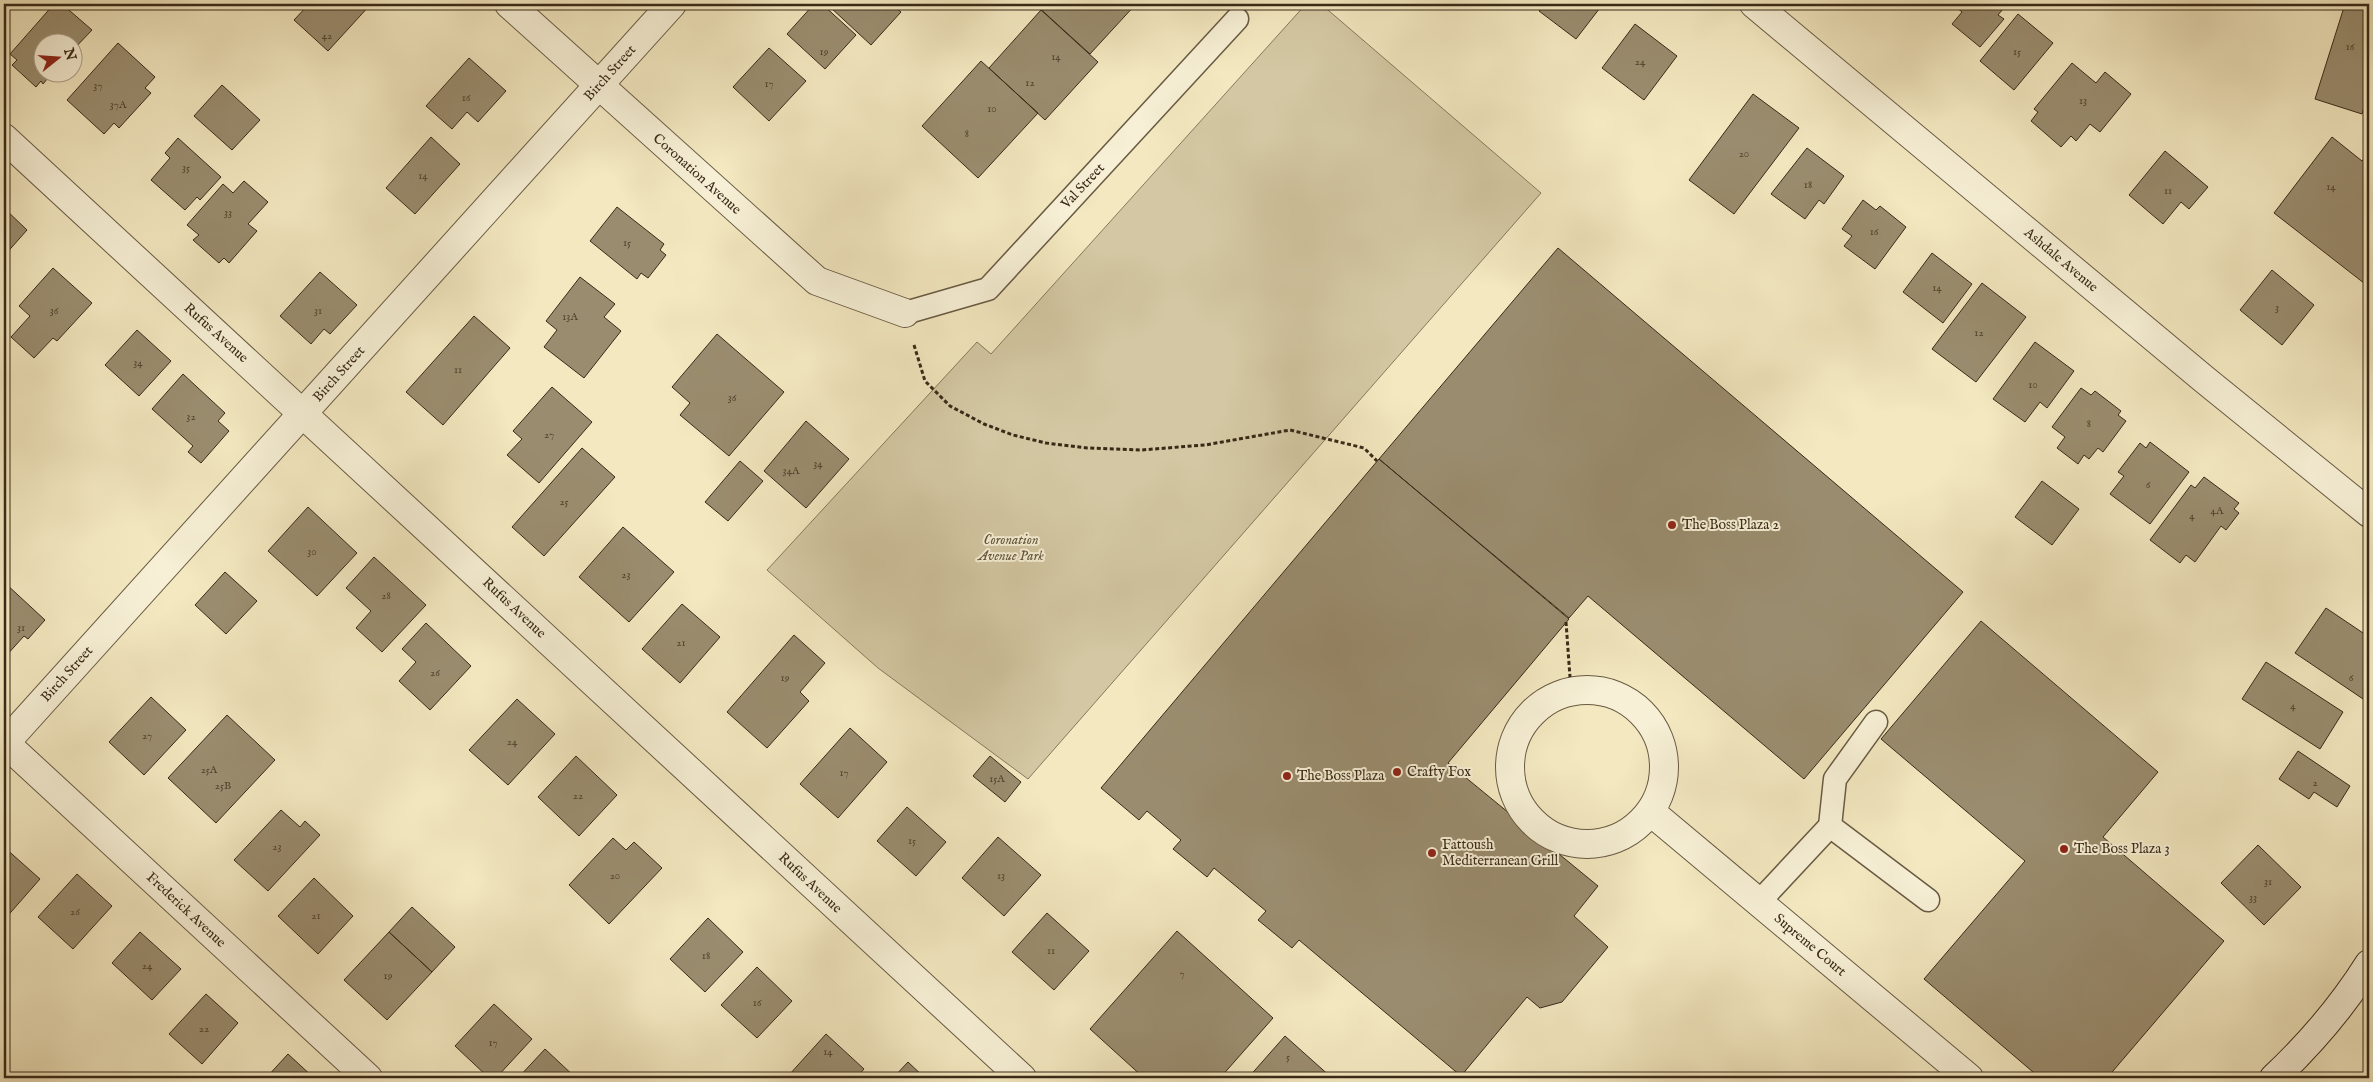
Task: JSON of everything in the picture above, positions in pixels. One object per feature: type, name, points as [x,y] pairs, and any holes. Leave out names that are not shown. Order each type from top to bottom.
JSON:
[{"type":"street","name":"Coronation Avenue","points":[[509,4],[817,282],[905,313]]},
{"type":"street","name":"Birch Street","points":[[4,742],[304,413],[672,4]]},
{"type":"street","name":"Ashdale Avenue","points":[[1754,4],[2205,380],[2369,513]]},
{"type":"street","name":"Rufus Avenue","points":[[4,138],[1022,1078]]},
{"type":"street","points":[[1596,690],[1620,697],[1641,711],[1656,731],[1664,756],[1664,781],[1651,812],[1640,825],[1618,839],[1593,845],[1566,842],[1543,831],[1524,814],[1513,790],[1509,764],[1515,739],[1529,716],[1548,700],[1571,691],[1596,690]]},
{"type":"street","name":"Frederick Avenue","points":[[4,742],[368,1078]]},
{"type":"street","name":"Supreme Court","points":[[1651,812],[1969,1078]]},
{"type":"street","points":[[2274,1078],[2313,1041],[2350,995],[2369,964]]},
{"type":"lane","name":"Val Street","points":[[905,313],[988,289],[1237,19]]},
{"type":"lane","points":[[1759,902],[1830,826],[1835,779],[1876,722]]},
{"type":"lane","points":[[1830,826],[1928,900]]},
{"type":"path","points":[[905,313],[925,380],[950,406],[984,424],[1013,435],[1087,448],[1141,450],[1205,446],[1290,430],[1364,448],[1377,461]]},
{"type":"path","points":[[1566,622],[1571,691]]},
{"type":"green space","name":"Coronation Avenue Park","points":[[1306,4],[1321,4],[1541,193],[1028,779],[878,668],[767,570],[977,342],[991,354]]},
{"type":"building","points":[[54,4],[62,4],[92,30],[82,40],[82,32],[32,32],[32,82],[40,82],[36,87],[12,65],[17,60],[10,54]]},
{"type":"building","points":[[309,4],[371,4],[328,51],[294,20]]},
{"type":"building","points":[[814,4],[822,4],[856,35],[825,69],[787,34]]},
{"type":"building","points":[[833,4],[892,4],[901,12],[871,45],[830,7]]},
{"type":"building","points":[[1035,4],[1136,4],[1090,54]]},
{"type":"building","points":[[1544,4],[1603,4],[1576,39],[1539,11]]},
{"type":"building","points":[[1952,4],[2007,4],[1998,15],[2004,19],[1980,47],[1952,24],[1962,12]]},
{"type":"building","points":[[2345,4],[2369,4],[2369,91],[2362,114],[2315,99]]},
{"type":"building","points":[[1041,10],[1098,62],[1045,120],[989,68]]},
{"type":"building","points":[[2018,14],[2053,43],[2014,90],[1980,61]]},
{"type":"building","points":[[1635,24],[1677,56],[1644,100],[1602,68]]},
{"type":"building","points":[[118,43],[155,77],[145,88],[151,93],[119,128],[114,123],[104,134],[67,100]]},
{"type":"building","points":[[769,48],[806,81],[769,121],[733,87]]},
{"type":"building","points":[[469,58],[506,91],[478,122],[467,112],[452,129],[426,106]]},
{"type":"building","points":[[981,61],[1038,113],[978,178],[922,126]]},
{"type":"building","points":[[2072,63],[2096,83],[2105,72],[2131,94],[2100,132],[2090,124],[2076,141],[2071,136],[2061,147],[2031,121],[2038,112],[2034,109]]},
{"type":"building","points":[[222,85],[260,120],[232,150],[194,116]]},
{"type":"building","points":[[1753,94],[1799,128],[1734,214],[1689,180]]},
{"type":"building","points":[[431,137],[460,164],[415,214],[386,188]]},
{"type":"building","points":[[2332,137],[2362,161],[2369,152],[2369,287],[2274,213]]},
{"type":"building","points":[[178,138],[221,177],[200,200],[197,197],[185,210],[151,180],[170,158],[165,153]]},
{"type":"building","points":[[1807,148],[1844,176],[1824,204],[1819,200],[1805,219],[1771,194]]},
{"type":"building","points":[[2165,151],[2208,187],[2189,209],[2181,202],[2163,224],[2129,195]]},
{"type":"building","points":[[244,181],[268,202],[248,224],[257,231],[229,263],[224,258],[219,263],[193,240],[199,235],[187,225],[223,184],[233,193]]},
{"type":"building","points":[[1863,200],[1876,210],[1880,206],[1906,227],[1875,269],[1844,246],[1852,236],[1842,229]]},
{"type":"building","points":[[617,207],[664,244],[660,250],[666,255],[648,278],[641,273],[637,279],[590,241]]},
{"type":"building","points":[[4,208],[27,230],[4,256]]},
{"type":"building","name":"The Boss Plaza 2","points":[[1558,248],[1963,592],[1804,779],[1588,596],[1569,618],[1379,459]]},
{"type":"building","points":[[1932,253],[1972,284],[1943,323],[1903,292]]},
{"type":"building","points":[[53,268],[92,303],[57,341],[53,338],[34,358],[11,337],[30,316],[19,306]]},
{"type":"building","points":[[2272,270],[2314,305],[2282,345],[2240,310]]},
{"type":"building","points":[[320,272],[357,305],[330,334],[324,329],[311,344],[280,316]]},
{"type":"building","points":[[580,277],[615,304],[604,317],[621,331],[584,378],[544,347],[557,330],[546,321]]},
{"type":"building","points":[[1982,283],[2026,317],[1976,382],[1932,349]]},
{"type":"building","points":[[474,316],[510,348],[443,425],[406,392]]},
{"type":"building","points":[[137,330],[171,361],[139,396],[105,365]]},
{"type":"building","points":[[717,334],[784,392],[729,456],[680,415],[690,403],[672,387]]},
{"type":"building","points":[[2035,342],[2074,371],[2047,408],[2040,402],[2025,422],[1993,399]]},
{"type":"building","points":[[183,374],[225,413],[218,421],[229,431],[201,463],[188,452],[193,446],[152,409]]},
{"type":"building","points":[[552,387],[592,422],[539,483],[507,455],[522,439],[513,431]]},
{"type":"building","points":[[2081,388],[2091,395],[2095,391],[2121,411],[2118,415],[2126,421],[2103,452],[2098,448],[2089,459],[2084,455],[2078,464],[2057,448],[2065,437],[2052,427]]},
{"type":"building","points":[[806,421],[849,459],[806,508],[764,471]]},
{"type":"building","points":[[2150,442],[2189,472],[2150,524],[2110,494],[2124,476],[2118,472],[2140,443],[2146,448]]},
{"type":"building","points":[[582,448],[615,477],[544,556],[512,527]]},
{"type":"building","name":"The Boss Plaza","points":[[1379,459],[1569,619],[1448,763],[1598,886],[1574,916],[1608,947],[1562,1002],[1540,1008],[1527,997],[1461,1076],[1299,940],[1292,948],[1258,920],[1266,911],[1214,868],[1207,877],[1173,849],[1181,840],[1147,811],[1139,820],[1101,788]]},
{"type":"building","points":[[740,461],[763,481],[728,521],[705,502]]},
{"type":"building","points":[[2204,477],[2239,503],[2234,509],[2239,513],[2226,530],[2221,526],[2195,562],[2186,555],[2180,563],[2150,540],[2191,485],[2195,488]]},
{"type":"building","points":[[2042,481],[2079,509],[2052,545],[2015,517]]},
{"type":"building","points":[[308,507],[357,553],[317,596],[268,551]]},
{"type":"building","points":[[623,527],[674,572],[629,622],[579,577]]},
{"type":"building","points":[[374,557],[426,605],[382,652],[356,628],[371,611],[346,588]]},
{"type":"building","points":[[225,572],[257,601],[226,634],[195,605]]},
{"type":"building","points":[[5,583],[45,620],[28,639],[24,636],[5,657]]},
{"type":"building","points":[[682,604],[720,637],[680,683],[642,649]]},
{"type":"building","points":[[2326,608],[2369,637],[2369,703],[2295,653]]},
{"type":"building","name":"The Boss Plaza 3","points":[[1981,621],[2158,772],[2103,837],[2224,941],[2107,1078],[2040,1078],[1924,979],[2025,861],[1881,739]]},
{"type":"building","points":[[426,623],[471,666],[430,710],[399,681],[416,662],[402,649]]},
{"type":"building","points":[[794,635],[825,663],[800,692],[809,701],[767,748],[727,712]]},
{"type":"building","points":[[2266,662],[2343,712],[2320,749],[2242,699]]},
{"type":"building","points":[[151,697],[186,730],[144,775],[109,742]]},
{"type":"building","points":[[517,699],[555,734],[508,785],[469,750]]},
{"type":"building","points":[[227,715],[275,760],[216,823],[168,778]]},
{"type":"building","points":[[850,728],[887,762],[838,818],[800,784]]},
{"type":"building","points":[[2298,751],[2350,786],[2337,807],[2314,792],[2309,799],[2279,779]]},
{"type":"building","points":[[576,756],[617,795],[579,836],[538,797]]},
{"type":"building","points":[[990,756],[1021,782],[1005,802],[973,776]]},
{"type":"building","points":[[907,807],[946,842],[916,876],[877,841]]},
{"type":"building","points":[[281,810],[300,827],[305,821],[320,835],[268,891],[234,860]]},
{"type":"building","points":[[998,837],[1041,875],[1004,916],[962,878]]},
{"type":"building","points":[[613,838],[626,850],[634,842],[662,868],[609,924],[569,885]]},
{"type":"building","points":[[2258,845],[2301,887],[2264,925],[2221,883]]},
{"type":"building","points":[[4,847],[40,879],[4,920]]},
{"type":"building","points":[[77,874],[112,906],[73,949],[38,917]]},
{"type":"building","points":[[314,878],[353,916],[318,954],[278,916]]},
{"type":"building","points":[[412,907],[455,947],[432,972],[389,932]]},
{"type":"building","points":[[1047,913],[1089,951],[1054,990],[1012,952]]},
{"type":"building","points":[[708,918],[743,952],[705,992],[670,959]]},
{"type":"building","points":[[1177,931],[1273,1018],[1220,1078],[1144,1078],[1090,1029]]},
{"type":"building","points":[[140,932],[181,969],[152,1000],[112,963]]},
{"type":"building","points":[[389,932],[432,972],[387,1020],[344,980]]},
{"type":"building","points":[[757,967],[792,1001],[757,1038],[721,1005]]},
{"type":"building","points":[[206,994],[238,1023],[202,1064],[169,1034]]},
{"type":"building","points":[[494,1004],[532,1039],[496,1078],[489,1078],[455,1046]]},
{"type":"building","points":[[826,1034],[864,1069],[856,1078],[793,1078],[789,1075]]},
{"type":"building","points":[[1285,1036],[1332,1078],[1248,1078]]},
{"type":"building","points":[[545,1049],[576,1078],[518,1078]]},
{"type":"building","points":[[288,1054],[314,1078],[266,1078]]},
{"type":"building","points":[[908,1062],[925,1078],[893,1078]]},
{"type":"place","name":"The Boss Plaza 2","points":[[1672,525]]},
{"type":"place","name":"Crafty Fox","points":[[1397,772]]},
{"type":"place","name":"The Boss Plaza","points":[[1287,776]]},
{"type":"place","name":"The Boss Plaza 3","points":[[2064,849]]},
{"type":"place","name":"Fattoush Mediterranean Grill","points":[[1432,853]]}]
